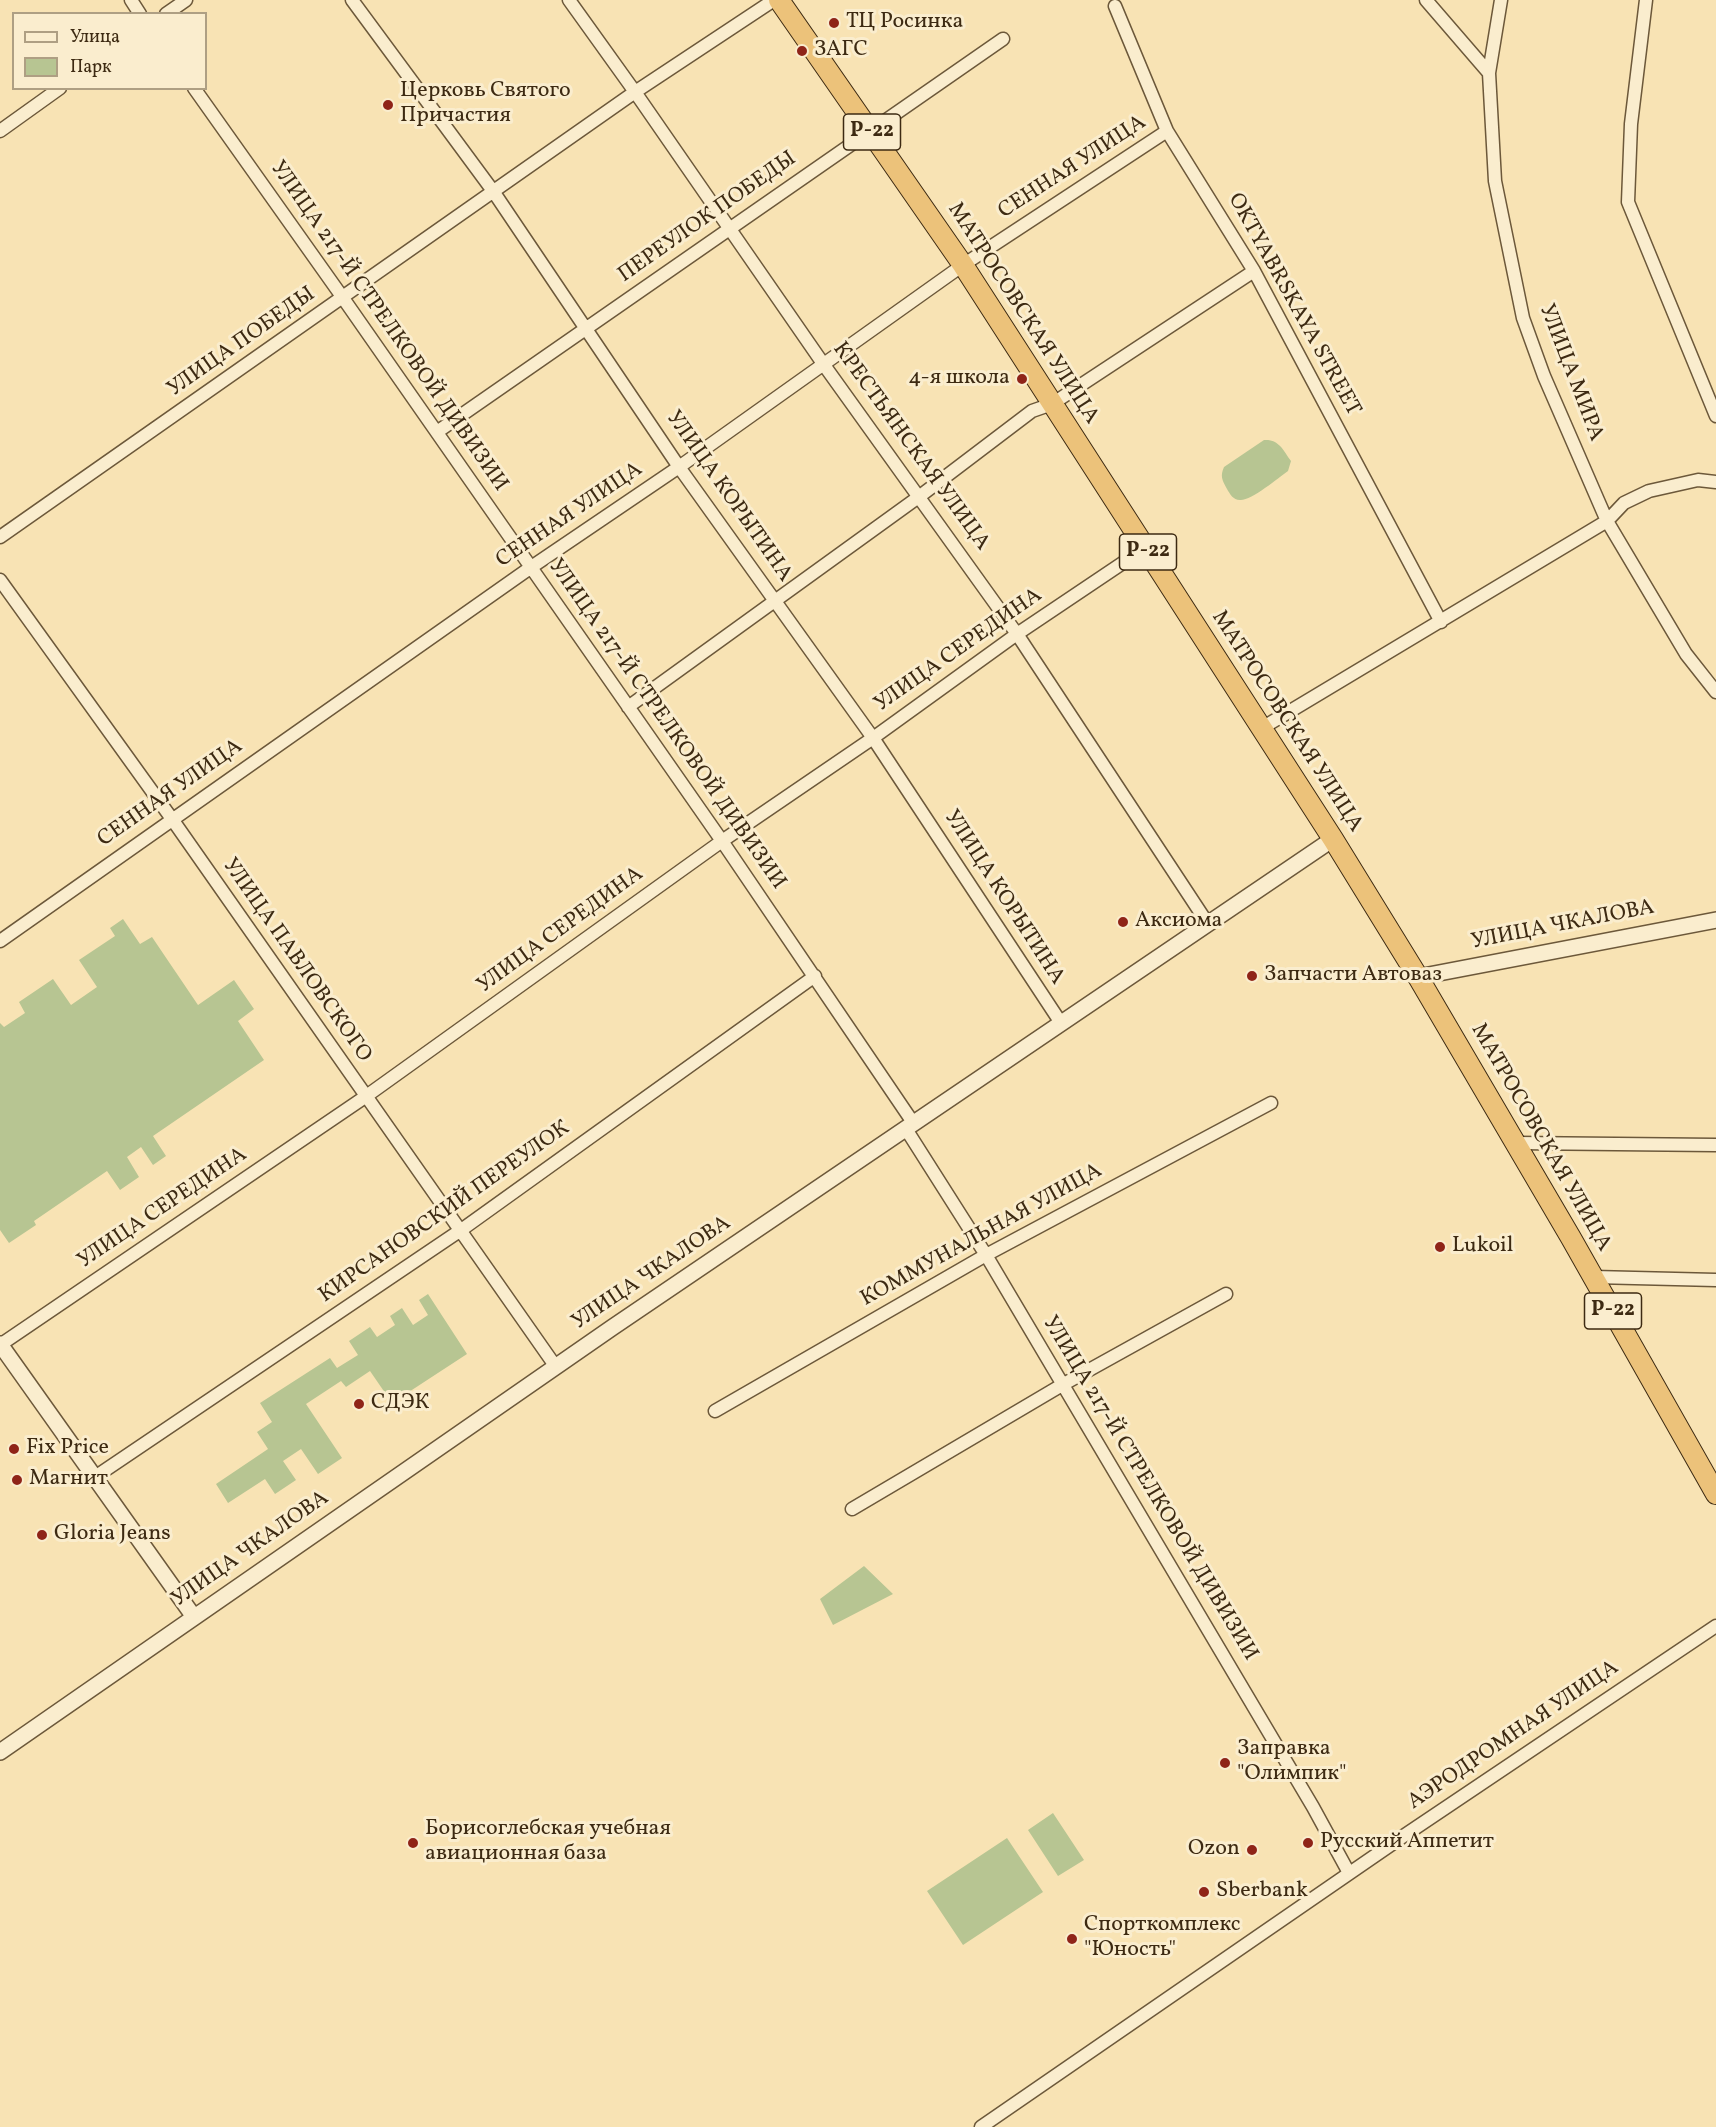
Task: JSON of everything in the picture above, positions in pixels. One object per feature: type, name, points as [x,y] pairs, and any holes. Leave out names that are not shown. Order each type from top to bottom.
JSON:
[{"type":"highway","name":"МАТРОСОВСКАЯ УЛИЦА","points":[[779,0],[963,265],[1333,839],[1516,1143],[1716,1494]]},
{"type":"street","points":[[169,12],[186,0]]},
{"type":"street","name":"УЛИЦА КОРЫТИНА","points":[[352,0],[493,191],[679,467],[873,738],[1061,1023]]},
{"type":"street","name":"КРЕСТЬЯНСКАЯ УЛИЦА","points":[[569,0],[824,364],[1017,634],[1208,924]]},
{"type":"street","name":"УЛИЦА ПОБЕДЫ","points":[[0,537],[635,92],[774,0]]},
{"type":"street","points":[[1426,0],[1489,73]]},
{"type":"street","name":"УЛИЦА МИРА","points":[[1501,0],[1489,73],[1495,181],[1523,318],[1544,376],[1607,521],[1686,654],[1716,692]]},
{"type":"street","points":[[1646,0],[1631,124],[1628,202],[1716,416]]},
{"type":"street","name":"OKTYABRSKAYA STREET","points":[[1115,6],[1167,131],[1254,271],[1442,622]]},
{"type":"street","name":"ПЕРЕУЛОК ПОБЕДЫ","points":[[437,432],[1004,39]]},
{"type":"street","points":[[0,131],[57,90]]},
{"type":"street","name":"УЛИЦА 217-Й СТРЕЛКОВОЙ ДИВИЗИИ","points":[[195,90],[437,432],[814,976],[910,1127],[1313,1807],[1349,1873]]},
{"type":"street","name":"СЕННАЯ УЛИЦА","points":[[0,941],[530,568],[679,467],[963,265],[1167,131]]},
{"type":"street","points":[[628,707],[920,496],[1032,411],[1052,404],[1254,271]]},
{"type":"street","points":[[1262,728],[1607,521],[1624,503],[1649,491],[1698,480],[1716,482]]},
{"type":"street","name":"УЛИЦА СЕРЕДИНА","points":[[0,1344],[365,1097],[722,841],[873,738],[1017,634],[1145,548]]},
{"type":"street","name":"УЛИЦА ПАВЛОВСКОГО","points":[[0,580],[172,819],[556,1366]]},
{"type":"street","name":"УЛИЦА ЧКАЛОВА","points":[[0,1752],[556,1366],[1333,839]]},
{"type":"street","name":"УЛИЦА ЧКАЛОВА","points":[[1418,977],[1716,920]]},
{"type":"street","name":"КИРСАНОВСКИЙ ПЕРЕУЛОК","points":[[95,1477],[461,1230],[814,976]]},
{"type":"street","name":"КОММУНАЛЬНАЯ УЛИЦА","points":[[716,1411],[986,1255],[1271,1103]]},
{"type":"street","points":[[1516,1143],[1716,1145]]},
{"type":"street","points":[[1594,1277],[1716,1280]]},
{"type":"street","points":[[852,1509],[1062,1385],[1226,1294]]},
{"type":"street","points":[[0,1344],[194,1617]]},
{"type":"street","name":"АЭРОДРОМНАЯ УЛИЦА","points":[[981,2127],[1349,1873],[1716,1626]]},
{"type":"green space","points":[[1264,440],[1273,441],[1283,449],[1291,461],[1288,471],[1251,497],[1235,499],[1229,493],[1223,480],[1224,467]]},
{"type":"green space","points":[[123,919],[140,944],[152,937],[198,1005],[234,980],[254,1009],[238,1021],[264,1060],[153,1136],[166,1156],[153,1165],[141,1147],[127,1157],[139,1177],[120,1190],[107,1171],[34,1221],[36,1225],[9,1243],[0,1230],[0,1023],[4,1027],[25,1013],[19,1002],[53,979],[71,1005],[97,987],[79,960],[115,936],[110,928]]},
{"type":"green space","points":[[428,1294],[467,1354],[392,1403],[370,1371],[346,1387],[341,1381],[306,1404],[342,1458],[318,1474],[301,1449],[283,1461],[296,1480],[275,1494],[265,1479],[228,1503],[216,1484],[268,1449],[257,1432],[272,1422],[260,1403],[330,1358],[337,1368],[358,1355],[349,1341],[370,1327],[377,1337],[395,1325],[390,1316],[402,1308],[413,1325],[428,1315],[419,1300]]},
{"type":"green space","points":[[864,1566],[893,1594],[833,1625],[820,1599]]},
{"type":"green space","points":[[1053,1813],[1084,1860],[1058,1876],[1028,1830]]},
{"type":"green space","points":[[1007,1838],[1043,1892],[963,1945],[927,1891]]},
{"type":"place","name":"ТЦ Росинка","points":[[834,23]]},
{"type":"place","name":"ЗАГС","points":[[802,51]]},
{"type":"place","name":"Церковь Святого Причастия","points":[[388,105]]},
{"type":"place","name":"4-я школа","points":[[1022,379]]},
{"type":"place","name":"Аксиома","points":[[1123,922]]},
{"type":"place","name":"Запчасти Автоваз","points":[[1252,976]]},
{"type":"place","name":"Lukoil","points":[[1440,1247]]},
{"type":"place","name":"СДЭК","points":[[359,1404]]},
{"type":"place","name":"Fix Price","points":[[14,1449]]},
{"type":"place","name":"Магнит","points":[[17,1480]]},
{"type":"place","name":"Gloria Jeans","points":[[42,1535]]},
{"type":"place","name":"Заправка \"Олимпик\"","points":[[1225,1763]]},
{"type":"place","name":"Борисоглебская учебная авиационная база","points":[[413,1843]]},
{"type":"place","name":"Русский Аппетит","points":[[1308,1843]]},
{"type":"place","name":"Ozon","points":[[1252,1850]]},
{"type":"place","name":"Sberbank","points":[[1204,1892]]},
{"type":"place","name":"Спорткомплекс \"Юность\"","points":[[1072,1939]]}]
